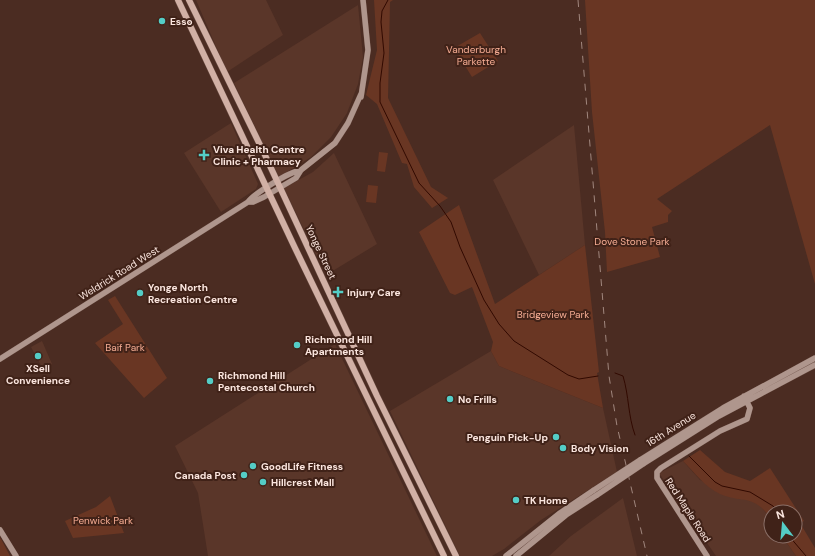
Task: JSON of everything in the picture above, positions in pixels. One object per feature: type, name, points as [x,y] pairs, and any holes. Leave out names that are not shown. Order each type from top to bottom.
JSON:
[{"type":"main road","name":"Yonge Street","points":[[178,0],[444,556]]},
{"type":"main road","name":"Yonge Street","points":[[189,0],[377,396],[456,556]]},
{"type":"street","name":"Weldrick Road West","points":[[0,359],[248,202],[253,202],[268,190],[296,178],[301,170],[335,143],[352,115],[365,81],[368,50],[363,0]]},
{"type":"street","name":"16th Avenue","points":[[506,556],[560,513],[641,462],[815,358]]},
{"type":"street","name":"16th Avenue","points":[[745,399],[815,365]]},
{"type":"street","name":"Red Maple Road","points":[[707,556],[657,478],[657,472],[703,441],[747,419],[750,408],[745,399]]},
{"type":"street","name":"16th Avenue","points":[[516,556],[595,492]]},
{"type":"street","points":[[0,530],[16,556]]},
{"type":"shaded area","points":[[196,0],[266,0],[283,35],[227,72]]},
{"type":"shaded area","points":[[358,5],[363,57],[358,84],[347,113],[331,137],[311,157],[279,177],[234,83]]},
{"type":"shaded area","points":[[231,123],[258,184],[256,189],[221,212],[184,153]]},
{"type":"shaded area","points":[[574,125],[585,245],[539,275],[493,180]]},
{"type":"shaded area","points":[[334,153],[377,244],[326,275],[284,188],[313,172]]},
{"type":"shaded area","points":[[42,341],[52,364],[43,369],[31,347]]},
{"type":"shaded area","points":[[335,344],[437,556],[208,556],[198,493],[175,446]]},
{"type":"shaded area","points":[[491,351],[499,366],[603,408],[617,472],[541,520],[504,549],[492,556],[460,556],[390,411]]},
{"type":"shaded area","points":[[683,461],[700,480],[759,504],[763,509],[763,544],[788,544],[796,556],[716,556],[659,473]]},
{"type":"shaded area","points":[[623,498],[637,556],[549,556],[571,536]]},
{"type":"green space","points":[[374,0],[393,0],[390,2],[388,98],[431,187],[448,198],[432,208],[414,187],[407,164],[402,163],[377,104],[366,95],[377,50]]},
{"type":"green space","name":"Dove Stone Park","points":[[585,0],[815,0],[815,284],[770,125],[657,199],[672,211],[668,215],[668,222],[652,227],[660,257],[607,272],[605,232],[592,112]]},
{"type":"green space","name":"Vanderburgh Parkette","points":[[480,33],[498,61],[472,77],[454,48]]},
{"type":"green space","points":[[379,152],[388,153],[385,172],[377,171]]},
{"type":"green space","points":[[368,185],[378,186],[376,203],[366,202]]},
{"type":"green space","name":"Bridgeview Park","points":[[459,205],[495,304],[585,245],[599,372],[597,373],[603,408],[499,366],[491,351],[493,342],[472,287],[455,295],[450,293],[419,232]]},
{"type":"green space","name":"Baif Park","points":[[115,296],[167,378],[144,398],[95,343],[123,324],[108,300]]},
{"type":"green space","points":[[700,450],[725,472],[750,481],[770,468],[793,504],[763,504],[763,509],[748,500],[728,497],[720,494],[705,483],[683,461]]},
{"type":"green space","name":"Penwick Park","points":[[110,496],[124,533],[73,538],[65,521],[96,507]]},
{"type":"green space","points":[[803,528],[815,548],[815,556],[796,556],[788,544],[803,544]]},
{"type":"green space","points":[[0,538],[1,539],[10,556],[0,556]]},
{"type":"waterway","points":[[388,0],[382,11],[381,22],[384,53],[380,83],[380,102],[419,183],[440,206],[451,222],[460,247],[484,300],[499,324],[514,341],[568,375],[579,379],[598,376]]},
{"type":"waterway","points":[[615,373],[623,376],[635,435]]},
{"type":"waterway","points":[[689,456],[715,482],[722,486],[750,492],[770,504]]},
{"type":"waterway","points":[[796,544],[806,556]]},
{"type":"railway","points":[[578,0],[609,376],[617,426],[647,556]]},
{"type":"place","name":"Esso","points":[[162,21]]},
{"type":"place","name":"Viva Health Centre Clinic + Pharmacy","points":[[204,155]]},
{"type":"place","name":"Injury Care","points":[[338,292]]},
{"type":"place","name":"Yonge North Recreation Centre","points":[[140,293]]},
{"type":"place","name":"Richmond Hill Apartments","points":[[297,345]]},
{"type":"place","name":"XSell Convenience","points":[[38,356]]},
{"type":"place","name":"Richmond Hill Pentecostal Church","points":[[210,381]]},
{"type":"place","name":"No Frills","points":[[450,399]]},
{"type":"place","name":"Penguin Pick-Up","points":[[556,437]]},
{"type":"place","name":"Body Vision","points":[[563,448]]},
{"type":"place","name":"GoodLife Fitness","points":[[253,466]]},
{"type":"place","name":"Canada Post","points":[[244,475]]},
{"type":"place","name":"Hillcrest Mall","points":[[263,482]]},
{"type":"place","name":"TK Home","points":[[516,500]]}]
